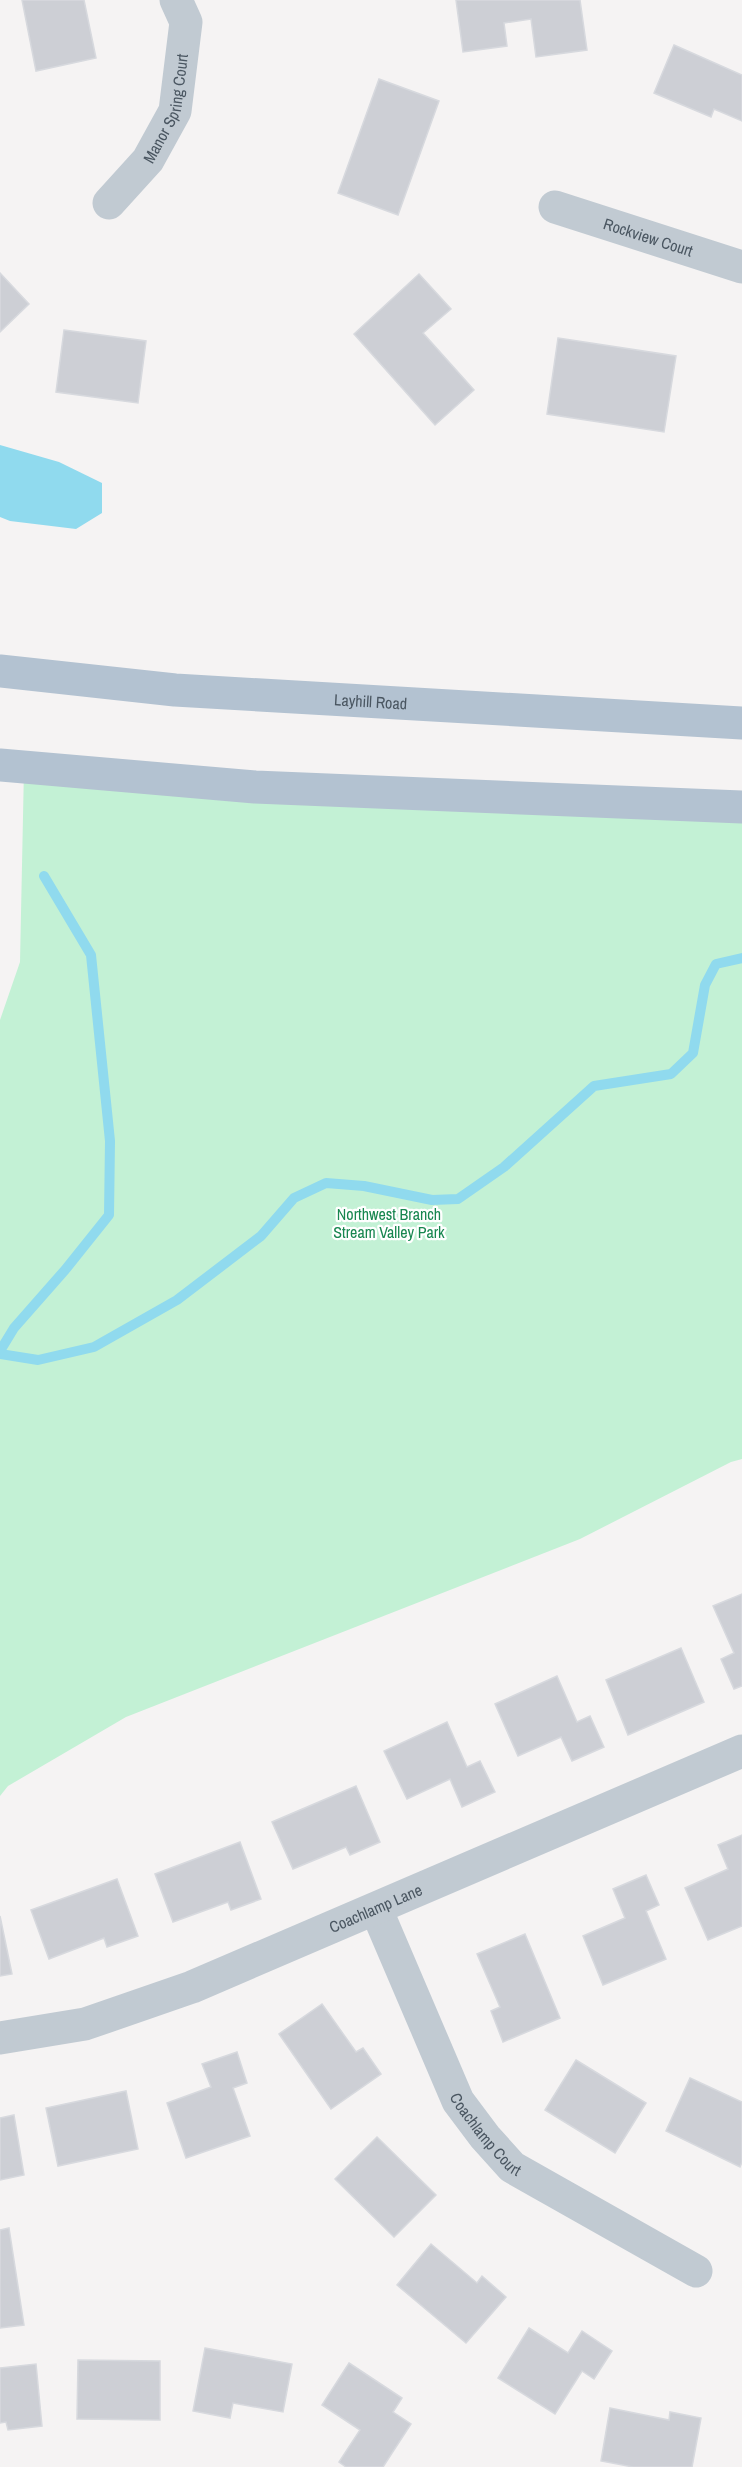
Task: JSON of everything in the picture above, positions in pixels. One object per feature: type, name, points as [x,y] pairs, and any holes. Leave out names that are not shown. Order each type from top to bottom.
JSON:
[{"type":"main road","name":"Layhill Road","points":[[0,671],[175,690],[742,723]]},
{"type":"main road","points":[[0,765],[255,786],[742,807]]},
{"type":"street","name":"Manor Spring Court","points":[[109,203],[148,160],[175,111],[186,22],[176,0]]},
{"type":"street","name":"Rockview Court","points":[[555,207],[742,267]]},
{"type":"street","name":"Coachlamp Lane","points":[[0,2037],[85,2024],[192,1987],[742,1751]]},
{"type":"street","name":"Coachlamp Court","points":[[376,1909],[458,2101],[484,2137],[512,2167],[696,2271]]},
{"type":"green space","name":"Northwest Branch Stream Valley Park","points":[[24,768],[742,807],[742,1459],[731,1462],[580,1539],[126,1717],[8,1786],[0,1796],[0,1020],[20,962]]},
{"type":"water","points":[[0,445],[59,462],[102,483],[102,513],[76,529],[10,521],[0,517]]},
{"type":"building","points":[[22,0],[84,0],[96,58],[36,71]]},
{"type":"building","points":[[456,0],[580,0],[587,50],[536,57],[531,19],[504,23],[507,46],[463,52]]},
{"type":"building","points":[[674,45],[742,75],[742,121],[714,109],[711,117],[654,93]]},
{"type":"building","points":[[379,79],[439,101],[398,215],[338,193]]},
{"type":"building","points":[[0,273],[29,304],[0,332]]},
{"type":"building","points":[[419,274],[451,309],[423,333],[474,390],[435,425],[354,334]]},
{"type":"building","points":[[64,330],[146,341],[138,403],[56,392]]},
{"type":"building","points":[[558,338],[676,356],[664,432],[547,414]]},
{"type":"building","points":[[742,1594],[742,1686],[734,1689],[721,1659],[734,1653],[713,1606]]},
{"type":"building","points":[[681,1648],[704,1702],[628,1735],[606,1680]]},
{"type":"building","points":[[557,1676],[577,1722],[590,1716],[604,1747],[572,1761],[561,1737],[518,1756],[495,1704]]},
{"type":"building","points":[[447,1722],[467,1767],[480,1761],[495,1792],[462,1807],[450,1779],[407,1799],[384,1751]]},
{"type":"building","points":[[356,1786],[380,1842],[350,1855],[346,1847],[293,1869],[272,1822]]},
{"type":"building","points":[[742,1835],[742,1926],[708,1940],[685,1888],[728,1869],[718,1845]]},
{"type":"building","points":[[240,1842],[261,1899],[231,1910],[228,1902],[173,1922],[155,1874]]},
{"type":"building","points":[[646,1875],[659,1905],[646,1911],[666,1959],[603,1985],[583,1936],[625,1918],[613,1889]]},
{"type":"building","points":[[117,1879],[138,1936],[107,1947],[104,1938],[49,1959],[31,1910]]},
{"type":"building","points":[[0,1916],[12,1974],[0,1976]]},
{"type":"building","points":[[525,1934],[560,2018],[503,2042],[491,2011],[500,2007],[477,1954]]},
{"type":"building","points":[[322,2004],[356,2052],[363,2048],[381,2074],[331,2109],[279,2034]]},
{"type":"building","points":[[237,2052],[247,2083],[233,2088],[250,2136],[186,2158],[167,2103],[211,2087],[202,2064]]},
{"type":"building","points":[[576,2060],[646,2103],[615,2153],[545,2110]]},
{"type":"building","points":[[690,2078],[742,2102],[742,2162],[740,2167],[666,2131]]},
{"type":"building","points":[[126,2091],[138,2149],[58,2166],[46,2108]]},
{"type":"building","points":[[14,2115],[24,2175],[0,2180],[0,2118]]},
{"type":"building","points":[[377,2137],[436,2195],[394,2237],[335,2179]]},
{"type":"building","points":[[9,2228],[24,2325],[0,2328],[0,2230]]},
{"type":"building","points":[[431,2244],[477,2283],[482,2276],[506,2297],[466,2343],[397,2285]]},
{"type":"building","points":[[529,2328],[568,2353],[582,2331],[612,2351],[594,2379],[582,2371],[555,2414],[498,2378]]},
{"type":"building","points":[[205,2348],[292,2364],[283,2412],[233,2403],[230,2418],[193,2411]]},
{"type":"building","points":[[78,2360],[160,2361],[160,2420],[77,2419]]},
{"type":"building","points":[[349,2363],[402,2398],[393,2412],[411,2424],[383,2467],[346,2467],[339,2462],[360,2430],[322,2405]]},
{"type":"building","points":[[36,2364],[42,2426],[8,2430],[6,2422],[0,2423],[0,2368]]},
{"type":"building","points":[[610,2408],[669,2420],[670,2412],[701,2418],[692,2467],[633,2467],[601,2461]]},
{"type":"waterway","points":[[0,1351],[14,1328],[109,1215],[110,1141],[91,955],[44,876]]},
{"type":"waterway","points":[[0,1354],[38,1360],[94,1347],[177,1300],[261,1236],[294,1198],[326,1183],[364,1186],[432,1200],[458,1199],[504,1167],[594,1086],[671,1074],[693,1053],[705,985],[716,964],[742,958]]}]
